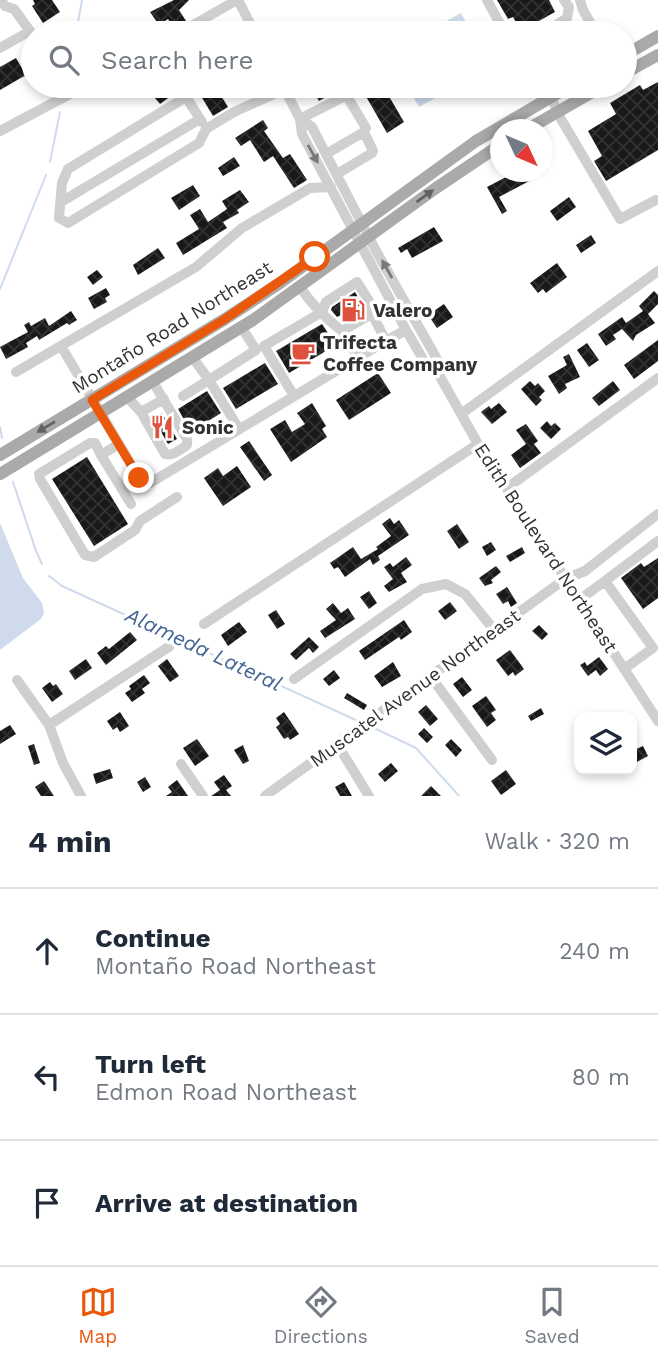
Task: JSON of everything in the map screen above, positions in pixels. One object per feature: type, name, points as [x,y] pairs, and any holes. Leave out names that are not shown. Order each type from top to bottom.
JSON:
[{"type":"main road","points":[[637,48],[658,36]]},
{"type":"main road","points":[[637,66],[658,55]]},
{"type":"main road","name":"Montaño Road Northeast","points":[[0,455],[254,300],[539,98]]},
{"type":"main road","points":[[544,119],[581,98]]},
{"type":"main road","name":"Montaño Road Northeast","points":[[0,474],[242,328],[490,152]]},
{"type":"street","points":[[200,21],[238,0],[249,21]]},
{"type":"street","points":[[487,0],[498,21]]},
{"type":"street","points":[[562,21],[566,18],[569,7],[564,0]]},
{"type":"street","points":[[1,1],[5,6],[14,9],[23,21]]},
{"type":"street","points":[[580,4],[589,21]]},
{"type":"street","points":[[0,48],[21,36]]},
{"type":"street","points":[[0,131],[62,98]]},
{"type":"street","points":[[184,98],[68,169],[62,183],[60,218],[68,223],[199,143],[203,124],[187,98]]},
{"type":"street","points":[[61,202],[203,124],[263,98]]},
{"type":"street","name":"Edith Boulevard Northeast","points":[[289,98],[300,119],[302,134],[331,187],[358,225]]},
{"type":"street","points":[[300,119],[341,98]]},
{"type":"street","points":[[337,174],[373,150],[364,132],[366,128],[348,98]]},
{"type":"street","points":[[552,98],[620,219],[656,200]]},
{"type":"street","name":"Edith Boulevard Northeast","points":[[300,119],[312,127],[337,174],[391,303],[427,366],[438,373],[478,444],[658,721]]},
{"type":"street","points":[[326,154],[364,132]]},
{"type":"street","points":[[458,153],[467,167]]},
{"type":"street","points":[[16,372],[196,267],[242,228],[310,188],[331,187]]},
{"type":"street","name":"Edith Boulevard Northeast","points":[[365,240],[438,361],[438,373]]},
{"type":"street","points":[[461,414],[658,271]]},
{"type":"street","points":[[295,396],[264,346],[323,312],[326,302],[358,282],[386,341]]},
{"type":"street","points":[[301,288],[308,299],[342,331],[358,358]]},
{"type":"street","points":[[342,331],[391,303]]},
{"type":"street","points":[[183,396],[256,350],[242,328]]},
{"type":"street","points":[[61,346],[139,478],[150,483],[406,330]]},
{"type":"street","points":[[193,358],[239,429]]},
{"type":"street","points":[[507,488],[658,378]]},
{"type":"street","points":[[127,397],[141,412],[165,454],[179,451],[187,446],[187,439],[153,382]]},
{"type":"street","points":[[141,412],[164,399]]},
{"type":"street","points":[[131,504],[95,443],[90,443],[39,474],[85,555],[94,557],[135,530],[140,521],[177,497]]},
{"type":"street","points":[[102,455],[118,444]]},
{"type":"street","points":[[204,624],[478,444]]},
{"type":"street","points":[[118,481],[135,471]]},
{"type":"street","name":"Muscatel Avenue Northeast","points":[[265,796],[565,579],[585,571],[658,514]]},
{"type":"street","points":[[579,600],[658,541]]},
{"type":"street","points":[[605,581],[655,646],[624,669]]},
{"type":"street","points":[[294,678],[422,589],[446,584],[466,594],[495,631]]},
{"type":"street","points":[[49,725],[170,646]]},
{"type":"street","points":[[430,677],[492,760]]},
{"type":"street","points":[[17,680],[49,725],[63,763],[80,796]]},
{"type":"street","points":[[337,744],[369,796]]},
{"type":"street","points":[[181,764],[203,796]]},
{"type":"water","points":[[461,13],[465,21],[447,21]]},
{"type":"water","points":[[414,98],[435,98],[419,107]]},
{"type":"water","points":[[0,523],[23,578],[42,603],[44,613],[41,619],[0,650]]},
{"type":"building","points":[[33,0],[52,0],[60,12],[42,21],[32,6],[35,4]]},
{"type":"building","points":[[174,0],[189,0],[179,10],[186,21],[156,21],[150,12]]},
{"type":"building","points":[[497,0],[549,0],[555,12],[539,21],[515,21],[513,17],[508,19]]},
{"type":"building","points":[[16,58],[21,66],[21,78],[0,90],[0,67]]},
{"type":"building","points":[[658,82],[658,150],[606,181],[594,161],[602,156],[588,131],[616,114],[610,103],[618,98],[637,98],[637,87],[640,85],[643,90]]},
{"type":"building","points":[[155,98],[168,98],[160,104]]},
{"type":"building","points":[[202,98],[222,98],[228,107],[213,116]]},
{"type":"building","points":[[367,98],[390,98],[404,122],[387,133]]},
{"type":"building","points":[[263,120],[268,128],[264,131],[283,158],[290,154],[307,180],[294,188],[273,156],[264,162],[250,140],[241,146],[235,138]]},
{"type":"building","points":[[234,157],[240,166],[223,176],[218,168]]},
{"type":"building","points":[[497,182],[527,182],[499,197],[507,211],[502,214],[487,187]]},
{"type":"building","points":[[193,185],[200,196],[179,210],[171,198]]},
{"type":"building","points":[[240,190],[249,202],[237,210],[239,213],[223,222],[227,228],[183,255],[176,243],[199,229],[190,215],[200,209],[208,222],[227,209],[222,201]]},
{"type":"building","points":[[569,197],[576,207],[557,221],[550,211]]},
{"type":"building","points":[[434,227],[443,241],[412,258],[407,249],[401,253],[398,248]]},
{"type":"building","points":[[591,235],[596,243],[581,253],[576,245]]},
{"type":"building","points":[[158,248],[165,258],[138,275],[133,265]]},
{"type":"building","points":[[557,263],[567,277],[546,293],[543,289],[538,293],[530,283]]},
{"type":"building","points":[[97,270],[103,277],[93,285],[87,277]]},
{"type":"building","points":[[106,288],[110,295],[105,298],[107,302],[94,309],[88,298]]},
{"type":"building","points":[[654,291],[658,295],[658,304],[648,314],[655,323],[636,335],[633,341],[622,329],[613,335],[616,339],[606,346],[598,334],[622,317],[626,323],[643,311],[639,306]]},
{"type":"building","points":[[355,292],[362,304],[356,308],[358,312],[348,318],[345,313],[337,317],[331,310],[332,307]]},
{"type":"building","points":[[444,304],[453,317],[437,328],[428,315]]},
{"type":"building","points":[[71,311],[77,320],[39,340],[37,336],[26,343],[28,347],[6,359],[0,347],[28,332],[24,325],[29,322],[31,326],[45,318],[49,326]]},
{"type":"building","points":[[322,324],[336,345],[289,373],[276,351]]},
{"type":"building","points":[[658,340],[658,361],[634,379],[624,365]]},
{"type":"building","points":[[587,343],[599,360],[589,367],[577,350]]},
{"type":"building","points":[[569,354],[580,377],[565,384],[567,388],[559,394],[548,376],[567,365],[563,357]]},
{"type":"building","points":[[265,363],[278,384],[236,409],[223,388]]},
{"type":"building","points":[[378,373],[391,393],[349,420],[336,400]]},
{"type":"building","points":[[530,381],[535,386],[538,383],[545,391],[536,406],[521,389]]},
{"type":"building","points":[[613,381],[620,390],[599,406],[592,398]]},
{"type":"building","points":[[207,391],[221,413],[191,432],[178,409]]},
{"type":"building","points":[[312,403],[326,426],[322,429],[327,437],[291,462],[270,429],[285,420],[292,432],[305,424],[297,413]]},
{"type":"building","points":[[499,403],[507,412],[492,424],[481,412]]},
{"type":"building","points":[[162,413],[177,439],[168,444],[153,418]]},
{"type":"building","points":[[547,421],[551,426],[555,423],[561,429],[551,439],[540,428]]},
{"type":"building","points":[[526,424],[538,441],[534,444],[541,453],[520,468],[511,455],[526,444],[516,430]]},
{"type":"building","points":[[249,441],[272,475],[264,481],[240,447]]},
{"type":"building","points":[[87,457],[128,524],[94,546],[52,479]]},
{"type":"building","points":[[237,466],[251,487],[223,506],[204,478],[218,468],[223,476]]},
{"type":"building","points":[[390,518],[394,524],[399,520],[409,535],[378,556],[380,560],[373,565],[370,559],[345,577],[338,567],[334,569],[330,563],[353,547],[361,559],[378,549],[376,547],[391,536],[382,524]]},
{"type":"building","points":[[457,524],[469,542],[459,549],[447,531]]},
{"type":"building","points":[[491,542],[496,550],[487,556],[482,547]]},
{"type":"building","points":[[522,547],[525,553],[510,562],[506,556]]},
{"type":"building","points":[[406,557],[412,565],[401,573],[407,582],[389,592],[384,586],[393,579],[384,567],[390,563],[393,567]]},
{"type":"building","points":[[658,558],[658,598],[643,609],[621,578],[641,563],[644,567]]},
{"type":"building","points":[[496,566],[501,572],[491,580],[493,583],[485,586],[479,578]]},
{"type":"building","points":[[507,587],[517,603],[511,607],[508,601],[503,604],[496,594]]},
{"type":"building","points":[[369,591],[377,603],[369,609],[360,597]]},
{"type":"building","points":[[450,602],[457,611],[445,620],[438,611]]},
{"type":"building","points":[[333,603],[341,613],[348,608],[355,619],[325,638],[320,631],[336,620],[326,609]]},
{"type":"building","points":[[276,610],[285,624],[277,629],[268,615]]},
{"type":"building","points":[[404,620],[412,632],[401,640],[399,637],[365,660],[359,651]]},
{"type":"building","points":[[239,622],[247,632],[228,646],[221,635]]},
{"type":"building","points":[[539,625],[548,634],[542,640],[532,631]]},
{"type":"building","points":[[130,632],[137,640],[106,665],[97,653],[106,646],[109,649]]},
{"type":"building","points":[[309,637],[319,647],[313,653],[309,648],[296,660],[290,654]]},
{"type":"building","points":[[510,650],[524,669],[515,676],[513,672],[508,676],[496,660]]},
{"type":"building","points":[[599,657],[608,669],[600,676],[596,670],[588,676],[580,665],[585,662],[587,666]]},
{"type":"building","points":[[86,659],[92,668],[75,680],[69,671]]},
{"type":"building","points":[[167,659],[179,676],[170,682],[158,666]]},
{"type":"building","points":[[393,662],[401,676],[382,687],[374,676]]},
{"type":"building","points":[[334,670],[340,678],[329,686],[323,679]]},
{"type":"building","points":[[144,675],[150,683],[142,689],[145,693],[132,702],[125,693],[131,689],[129,686]]},
{"type":"building","points":[[462,677],[472,690],[463,697],[453,684]]},
{"type":"building","points":[[50,682],[53,686],[56,684],[63,694],[52,702],[42,688]]},
{"type":"building","points":[[347,693],[367,705],[364,710],[344,698]]},
{"type":"building","points":[[486,696],[496,710],[491,713],[496,720],[487,727],[472,706]]},
{"type":"building","points":[[426,705],[438,719],[430,726],[418,712]]},
{"type":"building","points":[[541,708],[544,714],[531,721],[528,716]]},
{"type":"building","points":[[120,712],[129,726],[120,732],[117,727],[113,730],[107,721]]},
{"type":"building","points":[[284,712],[299,734],[290,740],[288,737],[284,739],[276,727],[280,724],[276,718]]},
{"type":"building","points":[[10,725],[16,734],[0,744],[0,731]]},
{"type":"building","points":[[424,728],[433,737],[427,743],[418,734]]},
{"type":"building","points":[[197,739],[209,756],[195,766],[183,748]]},
{"type":"building","points":[[451,739],[462,750],[456,757],[445,745]]},
{"type":"building","points":[[34,744],[40,763],[34,765],[28,746]]},
{"type":"building","points":[[243,745],[249,761],[243,764],[234,750]]},
{"type":"building","points":[[643,746],[648,756],[637,762],[637,749]]},
{"type":"building","points":[[391,763],[398,771],[385,782],[378,774]]},
{"type":"building","points":[[110,769],[113,778],[96,784],[93,774]]},
{"type":"building","points":[[506,770],[516,784],[501,795],[491,781]]},
{"type":"building","points":[[224,775],[232,786],[226,790],[231,796],[211,796],[220,790],[214,782]]},
{"type":"building","points":[[145,777],[151,787],[143,792],[137,782]]},
{"type":"building","points":[[177,780],[188,796],[166,796],[172,792],[168,787]]},
{"type":"building","points":[[44,781],[54,796],[41,796],[35,787]]},
{"type":"building","points":[[344,782],[352,796],[340,796],[335,787]]},
{"type":"building","points":[[431,786],[441,796],[421,796]]},
{"type":"waterway","name":"Alameda Lateral","points":[[78,21],[82,0]]},
{"type":"waterway","points":[[50,162],[60,112]]},
{"type":"waterway","points":[[0,289],[46,175]]},
{"type":"waterway","points":[[0,427],[2,438]]},
{"type":"waterway","points":[[13,482],[42,564]]},
{"type":"waterway","name":"Alameda Lateral","points":[[49,576],[62,586],[358,721]]},
{"type":"waterway","points":[[374,728],[416,748],[459,796]]},
{"type":"place","name":"Valero","points":[[353,310]]},
{"type":"place","name":"Trifecta Coffee Company","points":[[303,353]]},
{"type":"place","name":"Sonic","points":[[162,427]]},
{"type":"route","points":[[139,478],[92,400],[225,319],[315,257]]}]
